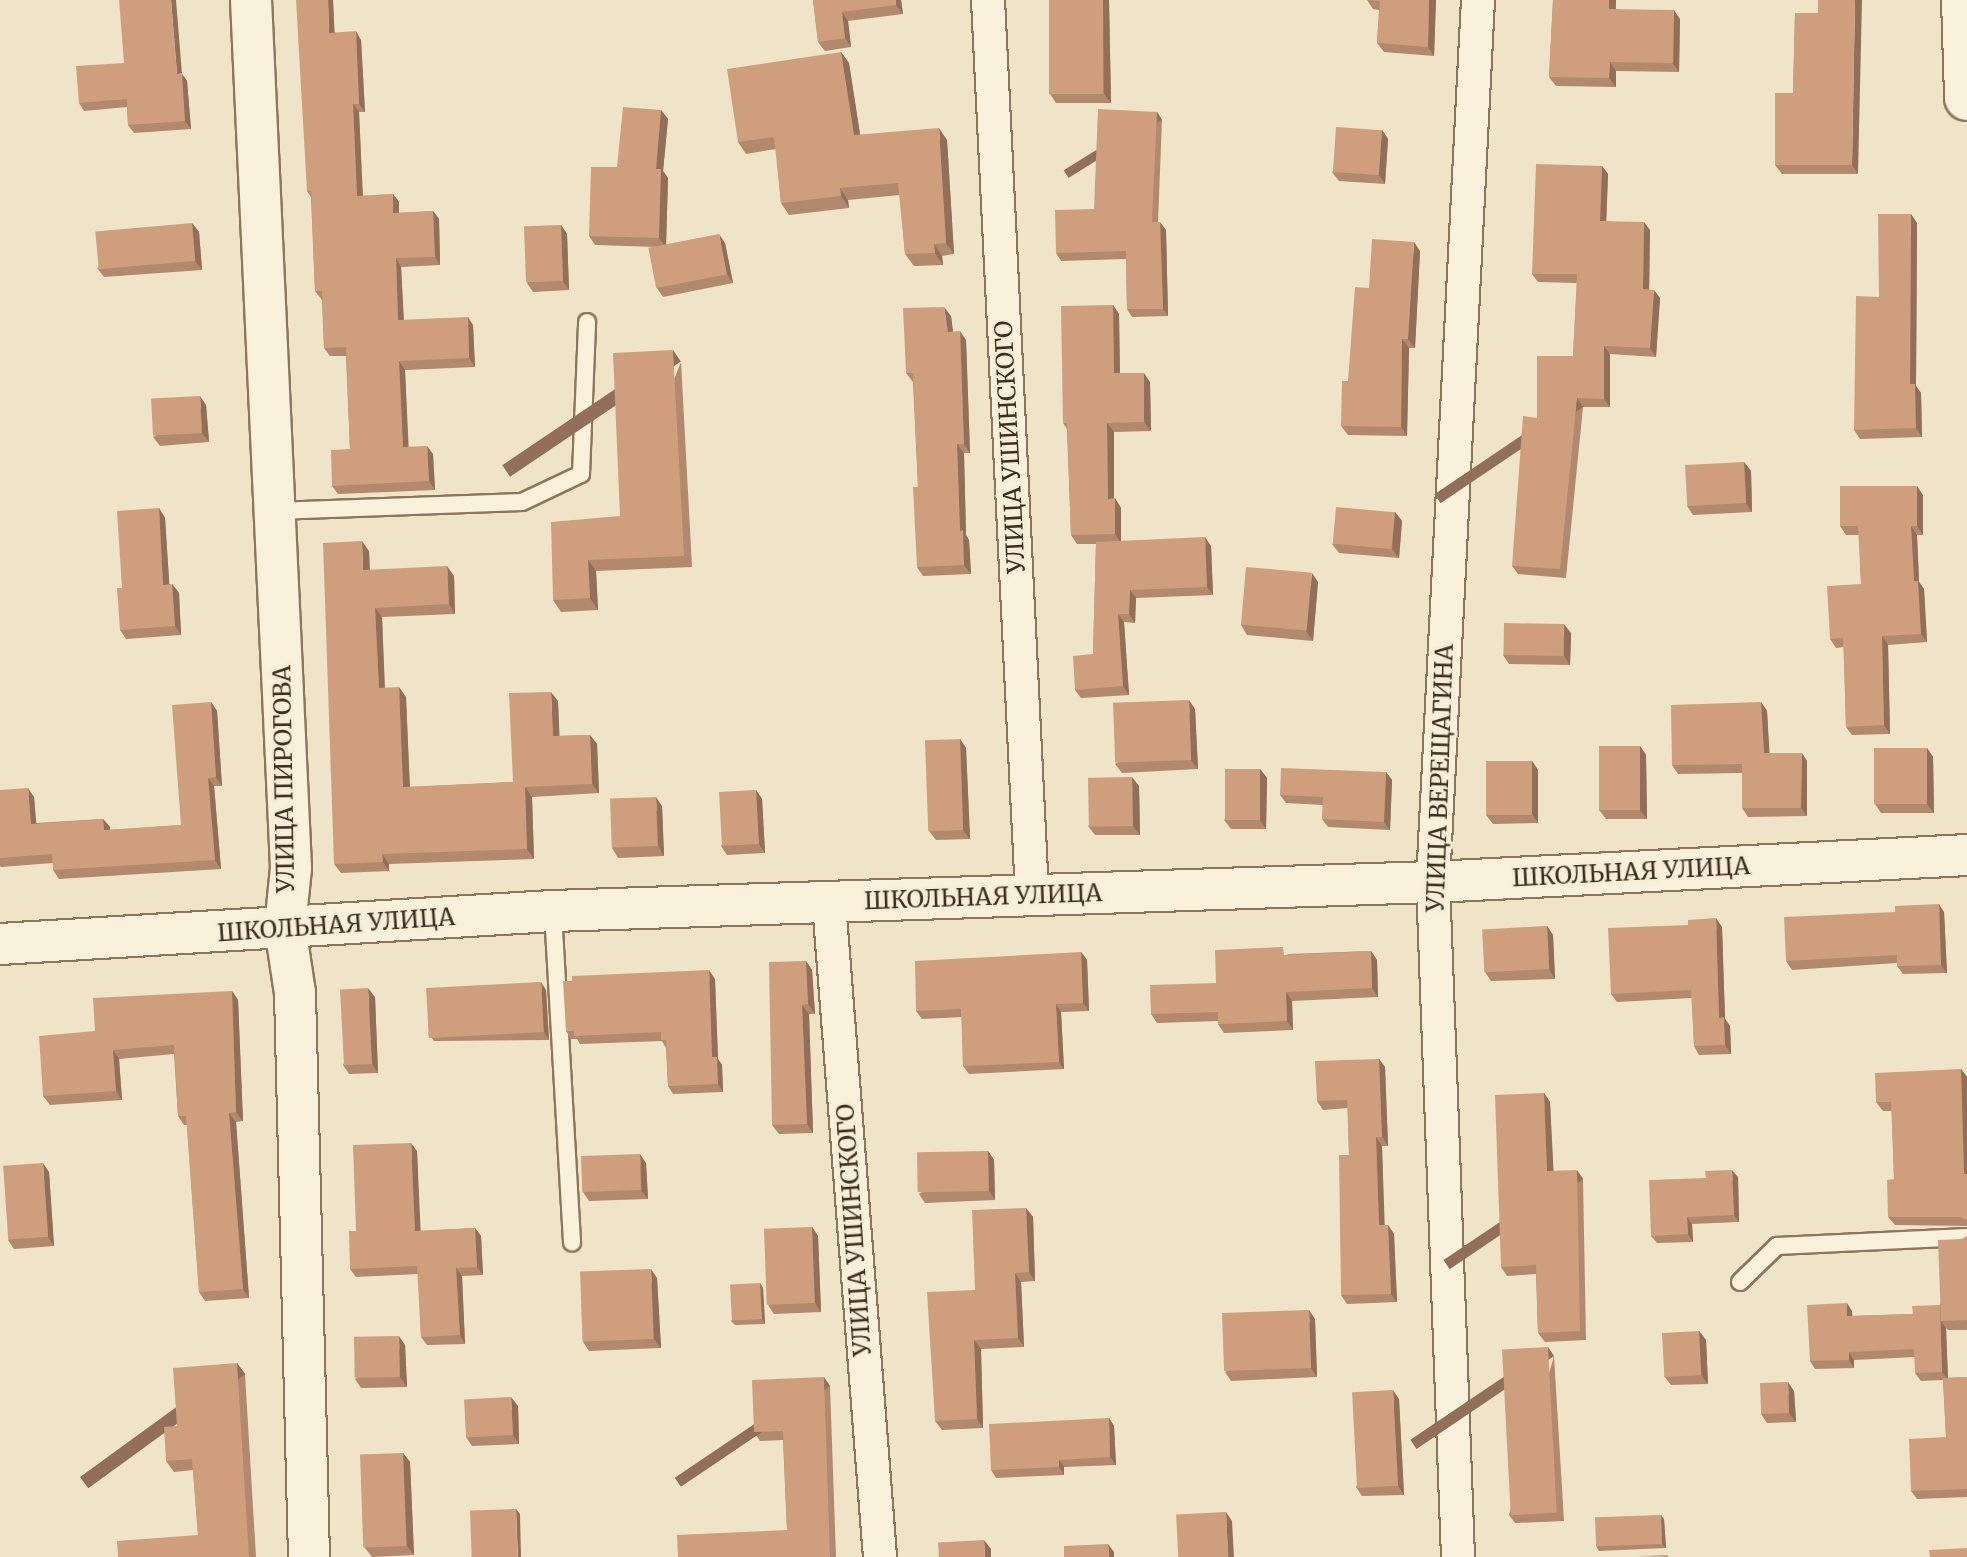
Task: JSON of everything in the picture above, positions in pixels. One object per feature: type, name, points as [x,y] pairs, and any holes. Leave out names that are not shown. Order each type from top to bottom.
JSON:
[{"type":"main road","points":[[1964,0],[1967,98]]},
{"type":"street","name":"УЛИЦА ПИРОГОВА","points":[[251,0],[291,868],[285,927],[295,993],[309,1557]]},
{"type":"street","name":"УЛИЦА УШИНСКОГО","points":[[988,0],[1032,894]]},
{"type":"street","name":"УЛИЦА ВЕРЕЩАГИНА","points":[[1458,1557],[1433,882],[1478,0]]},
{"type":"street","name":"ШКОЛЬНАЯ УЛИЦА","points":[[0,944],[553,911],[1433,882],[1967,855]]},
{"type":"street","name":"УЛИЦА УШИНСКОГО","points":[[829,903],[880,1557]]},
{"type":"lane","points":[[275,511],[522,502],[581,474],[587,322]]},
{"type":"lane","points":[[553,911],[572,1242]]},
{"type":"lane","points":[[1740,1282],[1777,1246],[1967,1237]]},
{"type":"building","points":[[119,0],[171,0],[177,74],[182,73],[185,121],[128,125],[127,99],[79,103],[76,66],[124,63]]},
{"type":"building","points":[[296,0],[328,0],[329,33],[356,31],[359,104],[353,104],[357,196],[393,194],[393,213],[433,211],[435,257],[396,258],[398,320],[468,317],[469,358],[399,361],[403,447],[427,446],[429,481],[332,486],[331,450],[350,449],[346,347],[324,348],[322,291],[315,291],[311,191],[307,191]]},
{"type":"building","points":[[813,0],[896,0],[896,5],[842,12],[845,38],[818,42]]},
{"type":"building","points":[[1049,0],[1103,0],[1103,94],[1049,94]]},
{"type":"building","points":[[1367,0],[1429,0],[1428,47],[1377,43],[1380,1]]},
{"type":"building","points":[[1553,0],[1609,0],[1609,9],[1674,10],[1673,63],[1610,62],[1609,78],[1549,77]]},
{"type":"building","points":[[1818,0],[1855,0],[1852,165],[1775,165],[1775,93],[1793,93],[1795,13],[1818,13]]},
{"type":"building","points":[[841,52],[854,135],[939,128],[946,243],[934,244],[935,253],[905,254],[898,183],[840,188],[841,196],[781,203],[774,137],[738,142],[727,69]]},
{"type":"building","points":[[623,107],[661,110],[656,169],[661,169],[659,238],[589,236],[591,167],[617,167]]},
{"type":"building","points":[[1098,109],[1157,112],[1152,222],[1160,222],[1163,309],[1127,309],[1126,251],[1056,253],[1055,210],[1094,209]]},
{"type":"building","points":[[1336,127],[1382,130],[1379,175],[1333,172]]},
{"type":"building","points":[[1536,164],[1602,166],[1600,221],[1644,222],[1643,289],[1654,290],[1650,348],[1604,346],[1604,399],[1577,398],[1560,569],[1512,566],[1523,416],[1537,418],[1537,356],[1573,356],[1577,274],[1532,274]]},
{"type":"building","points":[[1878,214],[1911,214],[1910,384],[1915,384],[1916,428],[1854,430],[1856,296],[1879,297]]},
{"type":"building","points":[[192,223],[195,261],[99,269],[95,231]]},
{"type":"building","points":[[561,225],[563,281],[526,282],[524,226]]},
{"type":"building","points":[[719,234],[727,274],[656,288],[648,248]]},
{"type":"building","points":[[1372,239],[1414,242],[1408,339],[1402,339],[1401,427],[1341,426],[1342,381],[1348,381],[1355,287],[1369,288]]},
{"type":"building","points":[[1113,305],[1114,373],[1144,373],[1144,422],[1107,423],[1108,499],[1115,498],[1115,534],[1071,535],[1067,423],[1063,423],[1061,306]]},
{"type":"building","points":[[944,307],[948,332],[960,331],[964,444],[957,444],[964,565],[917,567],[913,487],[918,487],[913,373],[906,373],[903,308]]},
{"type":"building","points":[[673,350],[684,556],[588,560],[590,598],[553,600],[551,522],[620,516],[613,353]]},
{"type":"building","points":[[200,396],[202,433],[153,436],[151,399]]},
{"type":"building","points":[[1744,462],[1746,503],[1687,506],[1685,465]]},
{"type":"building","points":[[1840,486],[1917,486],[1917,526],[1911,526],[1921,634],[1882,636],[1884,725],[1846,727],[1843,638],[1830,639],[1827,586],[1861,584],[1858,526],[1840,526]]},
{"type":"building","points":[[1336,507],[1395,512],[1392,549],[1333,544]]},
{"type":"building","points":[[159,508],[163,585],[172,584],[175,626],[120,630],[117,588],[122,588],[117,511]]},
{"type":"building","points":[[1205,537],[1207,587],[1130,590],[1129,614],[1118,614],[1123,686],[1075,690],[1073,656],[1093,654],[1096,542]]},
{"type":"building","points":[[362,541],[363,570],[447,566],[449,604],[375,608],[379,688],[399,687],[403,787],[513,782],[509,693],[551,692],[553,736],[590,735],[592,784],[525,787],[527,849],[382,854],[383,862],[334,864],[323,543]]},
{"type":"building","points":[[1246,567],[1312,573],[1307,631],[1241,625]]},
{"type":"building","points":[[1504,623],[1564,624],[1563,656],[1503,655]]},
{"type":"building","points":[[1189,700],[1191,760],[1115,763],[1113,703]]},
{"type":"building","points":[[211,702],[216,777],[208,778],[215,860],[53,870],[52,854],[0,858],[0,790],[28,788],[31,824],[103,819],[104,830],[181,825],[172,705]]},
{"type":"building","points":[[1761,702],[1764,753],[1802,753],[1801,808],[1742,808],[1742,764],[1672,765],[1671,705]]},
{"type":"building","points":[[960,739],[963,830],[928,831],[925,740]]},
{"type":"building","points":[[1599,746],[1640,746],[1640,810],[1599,810]]},
{"type":"building","points":[[1874,748],[1927,748],[1927,804],[1874,804]]},
{"type":"building","points":[[1486,761],[1532,761],[1532,815],[1486,815]]},
{"type":"building","points":[[1281,768],[1386,772],[1384,822],[1322,819],[1323,797],[1280,795]]},
{"type":"building","points":[[1225,769],[1260,769],[1260,820],[1225,820]]},
{"type":"building","points":[[1132,777],[1133,826],[1089,827],[1088,778]]},
{"type":"building","points":[[756,790],[759,844],[722,846],[719,792]]},
{"type":"building","points":[[656,797],[658,846],[612,848],[610,799]]},
{"type":"building","points":[[1939,904],[1941,965],[1897,966],[1897,955],[1786,961],[1784,917],[1895,912],[1895,906]]},
{"type":"building","points":[[1716,918],[1719,1018],[1724,1017],[1725,1045],[1694,1046],[1691,990],[1611,994],[1608,928],[1688,925],[1688,920]]},
{"type":"building","points":[[1547,926],[1549,969],[1484,972],[1482,929]]},
{"type":"building","points":[[1283,947],[1284,955],[1371,951],[1372,988],[1286,992],[1287,1021],[1218,1024],[1218,1012],[1151,1014],[1150,985],[1216,983],[1215,950]]},
{"type":"building","points":[[1081,952],[1083,1003],[1056,1004],[1059,1062],[963,1066],[961,1009],[916,1011],[915,961]]},
{"type":"building","points":[[806,961],[808,1004],[802,1005],[807,1124],[772,1125],[769,962]]},
{"type":"building","points":[[709,970],[712,1057],[717,1057],[718,1084],[668,1086],[666,1040],[661,1040],[661,1032],[574,1036],[574,1031],[566,1031],[563,981],[572,981],[572,976]]},
{"type":"building","points":[[541,982],[544,1032],[429,1038],[426,988]]},
{"type":"building","points":[[368,988],[372,1064],[344,1065],[340,989]]},
{"type":"building","points":[[232,991],[236,1112],[229,1113],[243,1289],[199,1292],[186,1116],[178,1116],[174,1045],[113,1050],[116,1091],[43,1096],[39,1036],[95,1031],[93,998]]},
{"type":"building","points":[[1379,1059],[1382,1137],[1376,1137],[1379,1225],[1388,1225],[1391,1294],[1341,1295],[1339,1155],[1349,1155],[1347,1100],[1317,1101],[1315,1061]]},
{"type":"building","points":[[1961,1069],[1967,1220],[1960,1217],[1888,1217],[1887,1180],[1894,1179],[1891,1102],[1876,1102],[1875,1073]]},
{"type":"building","points":[[1544,1093],[1547,1171],[1577,1170],[1580,1331],[1538,1333],[1536,1265],[1501,1267],[1495,1095]]},
{"type":"building","points":[[411,1143],[415,1231],[475,1228],[477,1267],[456,1268],[460,1335],[421,1337],[417,1266],[350,1269],[349,1231],[356,1231],[353,1145]]},
{"type":"building","points":[[988,1151],[989,1191],[918,1192],[917,1152]]},
{"type":"building","points":[[640,1154],[641,1190],[582,1192],[581,1156]]},
{"type":"building","points":[[43,1163],[48,1237],[8,1240],[3,1166]]},
{"type":"building","points":[[1732,1170],[1734,1215],[1687,1217],[1688,1234],[1651,1236],[1649,1180],[1706,1178],[1705,1171]]},
{"type":"building","points":[[1026,1208],[1029,1272],[1015,1273],[1018,1338],[974,1340],[977,1419],[935,1421],[927,1292],[975,1290],[972,1210]]},
{"type":"building","points":[[812,1227],[815,1303],[767,1305],[764,1229]]},
{"type":"building","points":[[1967,1236],[1967,1320],[1941,1321],[1938,1240]]},
{"type":"building","points":[[651,1269],[653,1339],[582,1341],[580,1271]]},
{"type":"building","points":[[760,1283],[762,1319],[732,1321],[730,1285]]},
{"type":"building","points":[[1847,1303],[1847,1316],[1913,1314],[1912,1306],[1940,1305],[1942,1372],[1915,1373],[1914,1349],[1849,1352],[1849,1360],[1810,1361],[1807,1305]]},
{"type":"building","points":[[1309,1310],[1311,1368],[1224,1371],[1222,1313]]},
{"type":"building","points":[[1699,1331],[1701,1375],[1664,1377],[1662,1333]]},
{"type":"building","points":[[399,1336],[400,1377],[355,1378],[354,1337]]},
{"type":"building","points":[[1548,1347],[1557,1513],[1511,1515],[1502,1349]]},
{"type":"building","points":[[237,1363],[249,1557],[118,1557],[117,1541],[198,1535],[192,1459],[166,1461],[164,1427],[177,1426],[173,1368]]},
{"type":"building","points":[[824,1377],[830,1557],[678,1557],[677,1535],[787,1530],[783,1431],[754,1432],[752,1380]]},
{"type":"building","points":[[1967,1377],[1967,1489],[1911,1491],[1909,1439],[1946,1437],[1943,1378]]},
{"type":"building","points":[[1788,1382],[1789,1413],[1761,1414],[1760,1383]]},
{"type":"building","points":[[1393,1390],[1398,1486],[1357,1488],[1352,1392]]},
{"type":"building","points":[[511,1397],[513,1435],[466,1437],[464,1399]]},
{"type":"building","points":[[1109,1418],[1110,1457],[1059,1460],[1059,1467],[991,1470],[989,1424]]},
{"type":"building","points":[[403,1453],[406,1546],[363,1547],[360,1455]]},
{"type":"building","points":[[516,1509],[518,1557],[472,1557],[470,1511]]},
{"type":"building","points":[[1226,1512],[1228,1557],[1178,1557],[1176,1515]]},
{"type":"building","points":[[1661,1515],[1662,1544],[1596,1546],[1595,1517]]},
{"type":"building","points":[[984,1540],[985,1557],[939,1557],[938,1542]]},
{"type":"building","points":[[1108,1544],[1109,1557],[1064,1557],[1064,1546]]},
{"type":"building","points":[[1967,1548],[1967,1557],[1930,1557],[1929,1550]]}]
